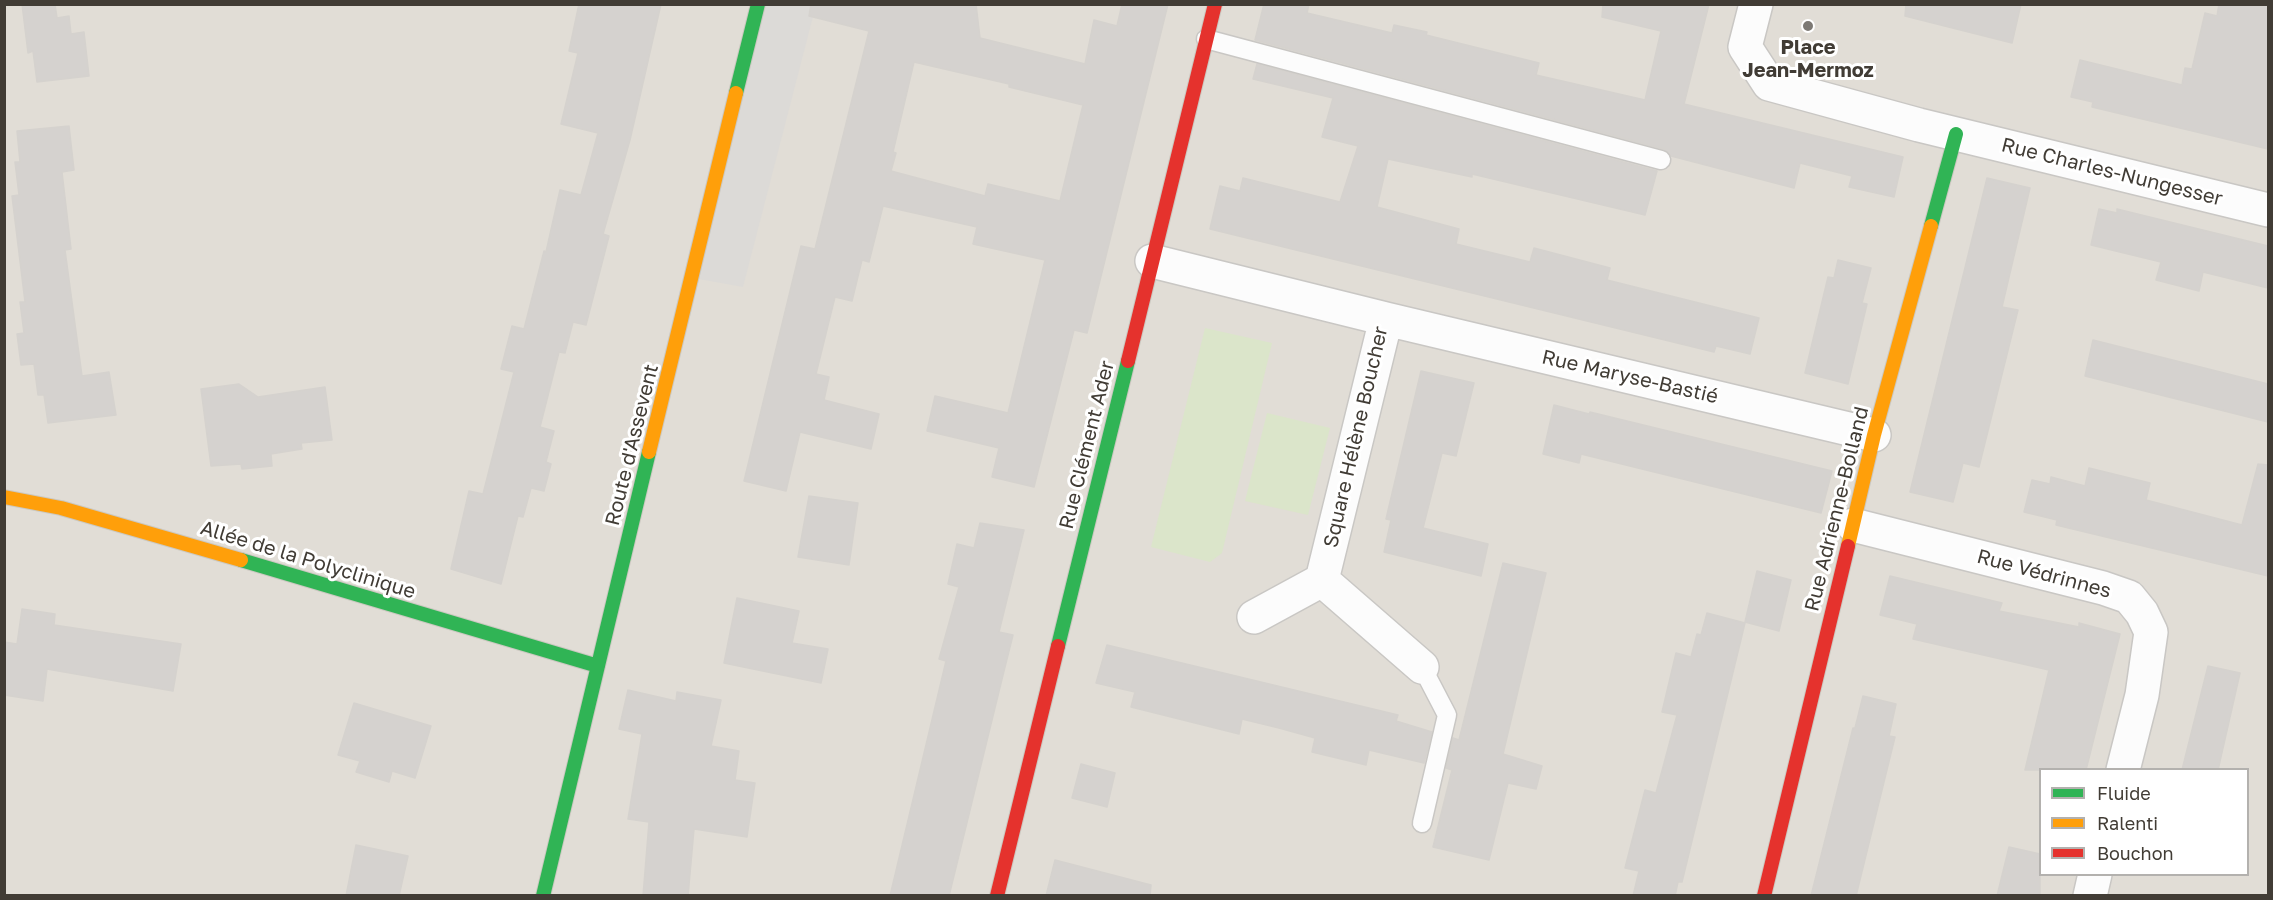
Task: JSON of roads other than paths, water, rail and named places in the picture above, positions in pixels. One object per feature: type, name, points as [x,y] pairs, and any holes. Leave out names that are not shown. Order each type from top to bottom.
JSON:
[{"type":"street","name":"Route d'Assevent","points":[[543,896],[759,4]]},
{"type":"street","name":"Rue Clément Ader","points":[[997,896],[1215,4]]},
{"type":"street","points":[[1756,4],[1745,47],[1768,84],[1956,134]]},
{"type":"street","name":"Rue Charles-Nungesser","points":[[1956,134],[2268,210]]},
{"type":"street","name":"Rue Adrienne-Bolland","points":[[1764,896],[1874,435],[1956,134]]},
{"type":"street","name":"Square Hélène Boucher","points":[[1152,261],[1386,319],[1322,580]]},
{"type":"street","name":"Rue Maryse-Bastié","points":[[1386,319],[1874,435]]},
{"type":"street","name":"Allée de la Polyclinique","points":[[4,497],[61,508],[147,532],[598,666]]},
{"type":"street","name":"Rue Védrinnes","points":[[1853,525],[2103,588],[2129,597],[2142,613],[2151,632],[2142,695],[2124,768]]},
{"type":"street","points":[[1254,617],[1322,580],[1422,668]]},
{"type":"street","points":[[2090,896],[2095,876]]},
{"type":"lane","points":[[1206,39],[1662,160]]},
{"type":"lane","points":[[1422,668],[1447,715],[1422,823]]},
{"type":"place","name":"Place Jean-Mermoz","points":[[1808,26]]}]
